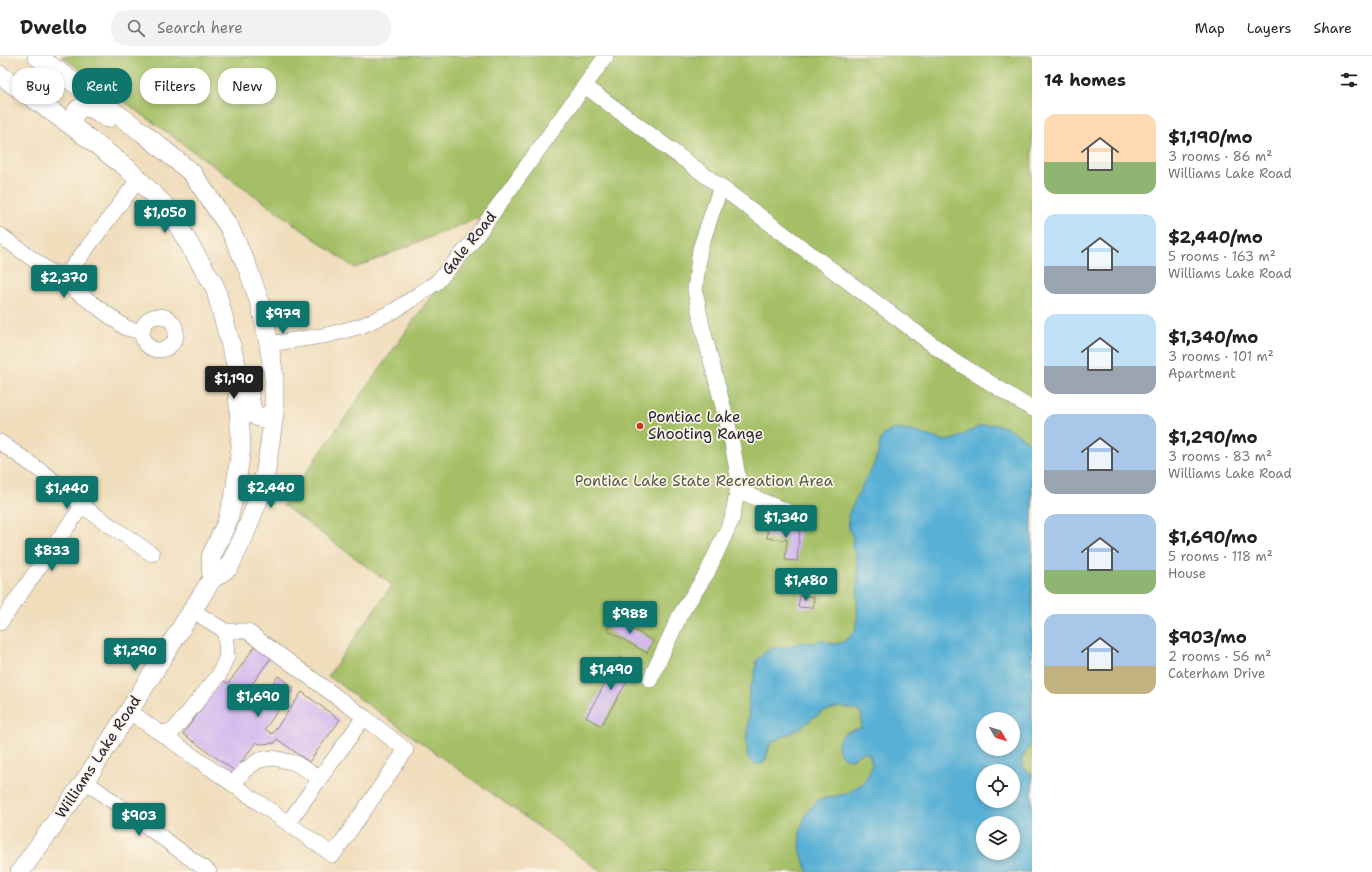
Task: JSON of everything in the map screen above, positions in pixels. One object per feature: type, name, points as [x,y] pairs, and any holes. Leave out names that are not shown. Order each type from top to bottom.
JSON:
[{"type":"main road","name":"Williams Lake Road","points":[[20,872],[85,781],[212,579],[229,567],[244,536],[255,507],[266,470],[274,411],[274,378],[261,306],[247,266],[229,227],[192,173],[142,132],[37,56]]},
{"type":"main road","points":[[0,75],[72,126],[127,168],[168,209],[215,287],[237,368],[241,448],[234,498],[227,522],[211,557],[212,579]]},
{"type":"main road","points":[[72,126],[76,111],[85,107],[92,108],[166,162],[192,173]]},
{"type":"main road","points":[[225,324],[242,344],[252,411],[259,417],[264,417],[274,411]]},
{"type":"main road","points":[[234,498],[240,505],[255,507]]},
{"type":"street","name":"Gale Road","points":[[269,344],[328,335],[361,326],[394,311],[437,282],[469,246],[606,56]]},
{"type":"street","points":[[585,86],[952,359],[1032,410]]},
{"type":"street","points":[[62,281],[138,180]]},
{"type":"street","points":[[650,680],[680,615],[707,572],[732,518],[739,482],[731,437],[702,326],[695,290],[700,249],[721,186]]},
{"type":"street","points":[[0,235],[126,328],[142,332]]},
{"type":"street","points":[[0,442],[48,476],[82,506],[152,554]]},
{"type":"street","points":[[737,490],[807,520]]},
{"type":"street","points":[[0,623],[82,506]]},
{"type":"street","points":[[129,711],[333,855],[406,750],[364,717],[247,631],[225,631],[192,610]]},
{"type":"street","points":[[160,733],[172,731],[219,675],[226,656],[225,631]]},
{"type":"street","points":[[288,823],[364,717]]},
{"type":"street","points":[[233,784],[245,770],[259,760],[274,758],[295,763],[320,778]]},
{"type":"street","points":[[85,781],[209,872]]},
{"type":"green space","name":"Pontiac Lake State Recreation Area","points":[[61,56],[1032,56],[1032,872],[602,872],[328,676],[392,585],[283,505],[490,213],[355,268],[128,104],[132,104],[132,68],[78,68]]},
{"type":"water","points":[[991,424],[1007,427],[1032,444],[1032,743],[1021,760],[1028,772],[1032,774],[1032,872],[808,872],[800,846],[800,832],[806,814],[818,800],[849,793],[862,784],[870,772],[872,763],[869,754],[864,752],[854,758],[846,758],[840,753],[838,746],[840,738],[845,733],[861,728],[862,714],[856,710],[840,707],[822,712],[799,729],[772,742],[763,764],[754,764],[748,759],[746,739],[748,733],[749,693],[750,686],[753,682],[757,660],[772,648],[788,647],[803,642],[811,643],[822,640],[832,644],[841,643],[850,637],[855,631],[857,619],[858,570],[857,559],[852,544],[853,539],[849,529],[848,515],[872,469],[881,439],[886,433],[895,429],[916,432],[944,441],[955,439],[980,426]]},
{"type":"building","points":[[768,523],[778,524],[778,527],[800,529],[797,561],[785,560],[787,540],[767,538]]},
{"type":"building","points":[[800,595],[814,597],[813,608],[798,607]]},
{"type":"building","points":[[614,618],[653,641],[647,653],[607,630]]},
{"type":"building","points":[[256,645],[272,656],[244,696],[249,699],[244,706],[252,712],[278,676],[294,688],[265,729],[272,734],[302,692],[340,720],[309,762],[277,739],[275,743],[259,744],[256,742],[235,771],[183,734],[222,680],[228,684]]},
{"type":"building","points":[[620,657],[636,666],[601,726],[586,717]]},
{"type":"place","name":"Pontiac Lake Shooting Range","points":[[640,426]]}]
